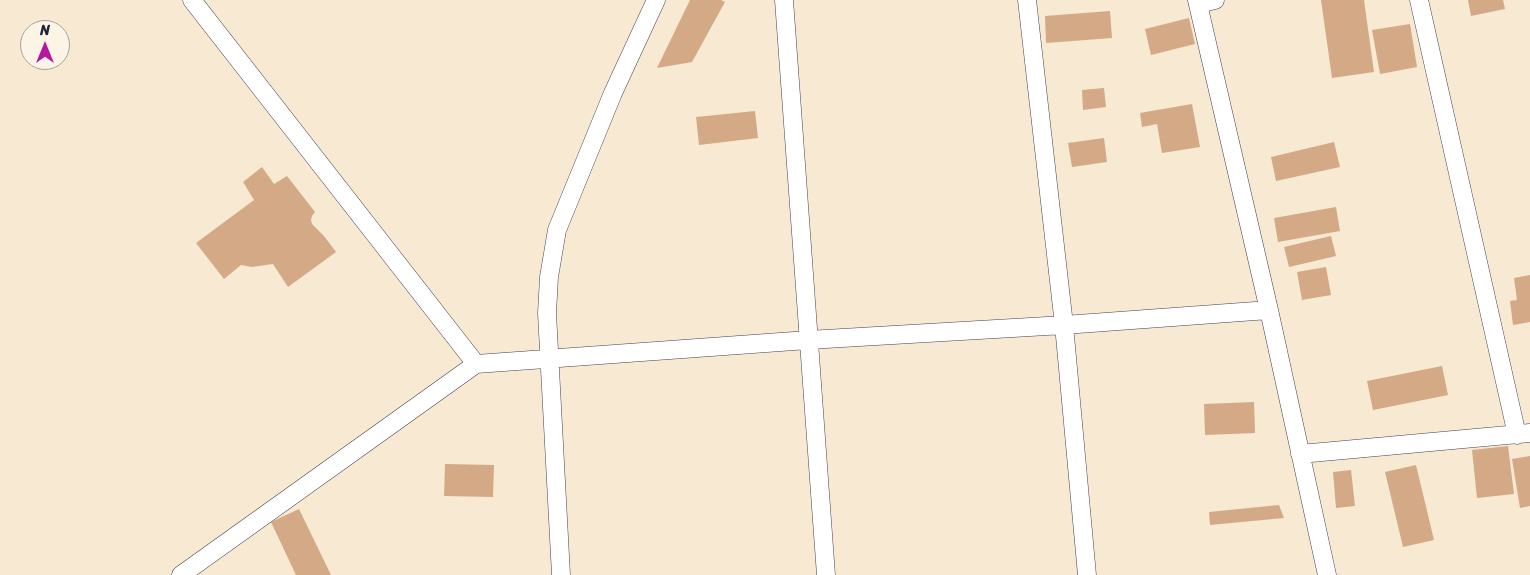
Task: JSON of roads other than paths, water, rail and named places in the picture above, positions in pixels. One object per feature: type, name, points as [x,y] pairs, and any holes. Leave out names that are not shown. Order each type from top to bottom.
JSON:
[{"type":"street","points":[[192,0],[476,364]]},
{"type":"street","points":[[561,575],[546,313],[557,230],[613,93],[656,0]]},
{"type":"street","points":[[784,0],[826,575]]},
{"type":"street","points":[[1027,0],[1064,325],[1087,575]]},
{"type":"street","points":[[1300,454],[1524,434],[1419,0]]},
{"type":"street","points":[[1204,1],[1268,310],[1327,575]]},
{"type":"street","points":[[181,575],[476,364],[1268,310]]}]
